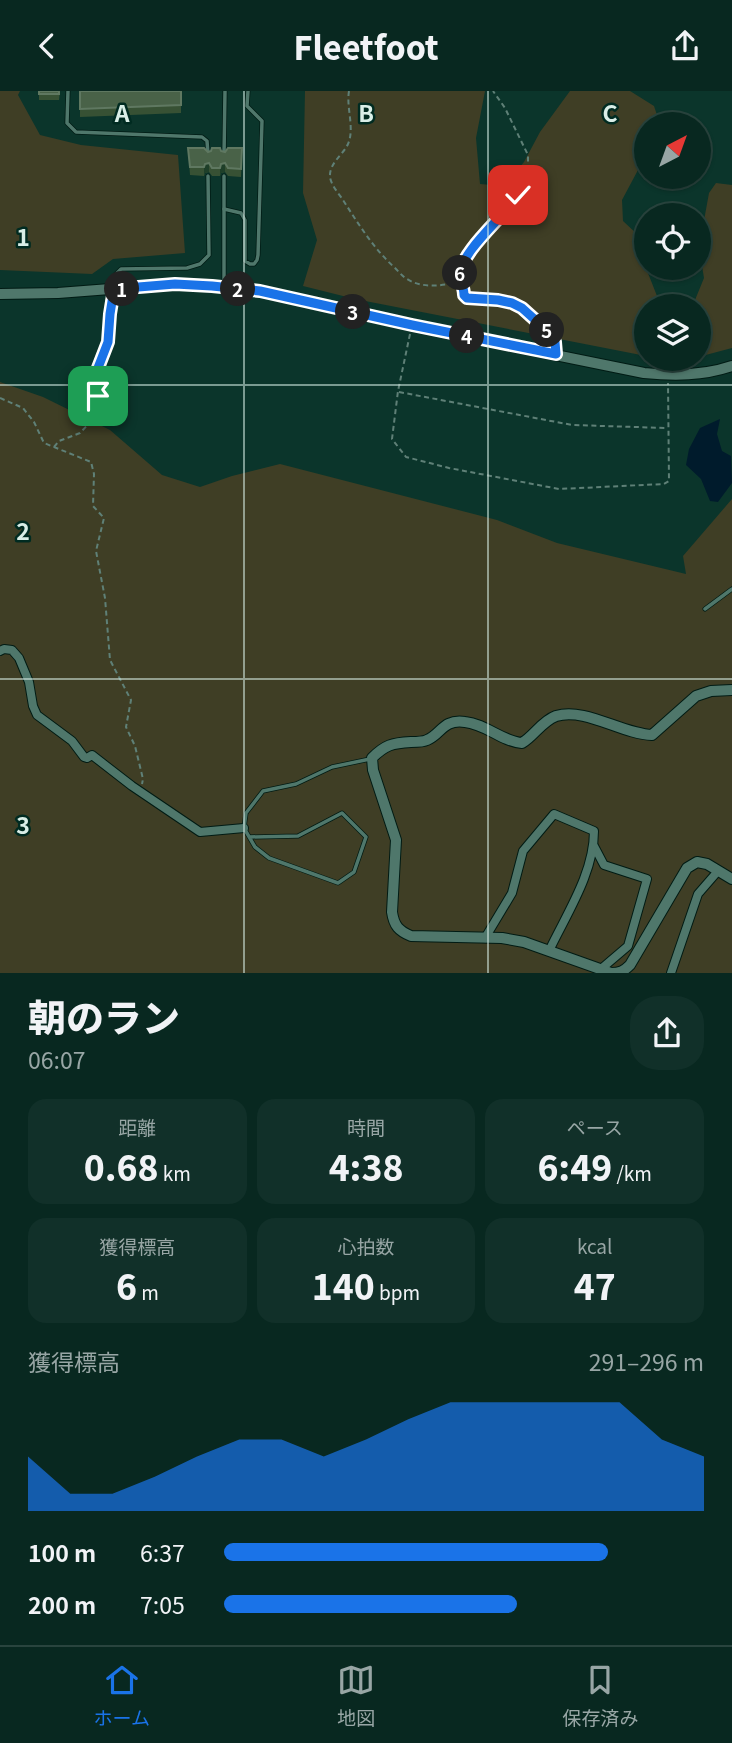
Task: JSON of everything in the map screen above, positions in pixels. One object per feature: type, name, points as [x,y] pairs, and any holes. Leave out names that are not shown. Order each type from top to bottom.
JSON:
[{"type":"street","points":[[461,282],[467,298],[498,300],[522,308],[552,335],[556,354]]},
{"type":"street","points":[[0,294],[175,284],[224,287],[260,291],[644,373],[707,373],[732,366]]},
{"type":"street","points":[[0,651],[12,650],[19,658],[29,682],[37,715],[72,741],[84,757],[92,755],[200,831],[244,828]]},
{"type":"street","points":[[732,691],[711,691],[696,696],[652,735],[638,735],[595,719],[572,715],[555,716],[522,743],[511,742],[465,722],[446,724],[428,740],[383,748],[372,758],[373,770],[396,840],[393,922],[400,932],[411,936],[502,938],[524,942],[611,973],[618,973],[625,971],[630,965],[687,868],[697,862],[707,864],[732,879]]},
{"type":"street","points":[[485,938],[512,893],[523,851],[554,814],[594,831],[594,846],[582,883],[549,951]]},
{"type":"street","points":[[594,846],[604,865],[647,879],[628,946],[601,969]]},
{"type":"street","points":[[671,973],[698,894],[718,871]]},
{"type":"lane","points":[[68,91],[67,123],[76,132],[202,137],[207,141],[208,156]]},
{"type":"lane","points":[[224,156],[225,91]]},
{"type":"lane","points":[[224,209],[241,213],[245,220],[245,261],[254,264],[258,255],[262,121],[247,106],[248,91]]},
{"type":"lane","points":[[114,289],[115,275],[121,269],[187,268],[200,264],[209,255],[208,176]]},
{"type":"lane","points":[[224,176],[224,287]]},
{"type":"lane","points":[[705,610],[732,589]]},
{"type":"lane","points":[[249,837],[298,836],[342,813],[366,837],[354,872],[338,883],[269,858],[255,847],[244,828],[246,813],[263,791],[296,784],[332,767],[372,758]]},
{"type":"path","points":[[349,91],[347,100],[351,132],[348,144],[335,161],[330,176],[364,233],[382,256],[408,279],[424,286],[461,282],[463,261],[513,203],[528,171],[528,156],[505,108],[493,91]]},
{"type":"path","points":[[54,447],[80,433],[98,414],[96,373],[108,342],[114,289]]},
{"type":"path","points":[[412,325],[398,391],[392,439],[406,457],[449,468],[559,489],[664,484],[669,481],[667,375]]},
{"type":"path","points":[[398,391],[572,425],[668,428]]},
{"type":"path","points":[[0,398],[23,408],[34,422],[44,443],[91,462],[94,474],[93,506],[104,518],[96,551],[105,598],[110,660],[131,700],[126,727],[135,746],[143,779],[141,792]]},
{"type":"shaded area","points":[[0,91],[20,91],[18,95],[40,135],[81,145],[178,155],[185,253],[113,259],[92,274],[0,270]]},
{"type":"shaded area","points":[[305,91],[485,91],[476,138],[480,184],[504,186],[524,162],[540,132],[570,91],[630,91],[654,106],[656,112],[634,112],[634,178],[622,200],[623,221],[634,231],[634,280],[651,280],[656,294],[634,294],[634,354],[355,299],[303,286],[317,240],[303,193]]},
{"type":"shaded area","points":[[716,183],[732,185],[732,348],[711,354],[711,294],[697,294],[703,280],[711,280],[711,203],[707,203],[709,193]]},
{"type":"shaded area","points":[[0,382],[43,397],[110,430],[162,475],[200,487],[280,464],[497,520],[557,543],[686,574],[683,556],[732,499],[732,973],[0,973]]},
{"type":"water","points":[[720,419],[717,434],[722,451],[731,456],[732,483],[718,502],[710,501],[701,479],[686,465],[689,449],[700,428]]},
{"type":"building","points":[[39,91],[59,91],[59,94],[39,94]]},
{"type":"building","points":[[80,91],[181,91],[181,105],[80,109]]},
{"type":"building","points":[[188,148],[204,148],[208,152],[212,148],[220,148],[225,152],[228,148],[242,148],[241,169],[228,168],[225,163],[221,164],[220,168],[212,168],[209,163],[204,167],[190,167]]},
{"type":"route","points":[[98,396],[96,373],[108,342],[114,289],[175,284],[260,291],[556,354],[552,335],[522,308],[512,303],[467,298],[464,295],[460,273],[463,261],[518,195]]}]
